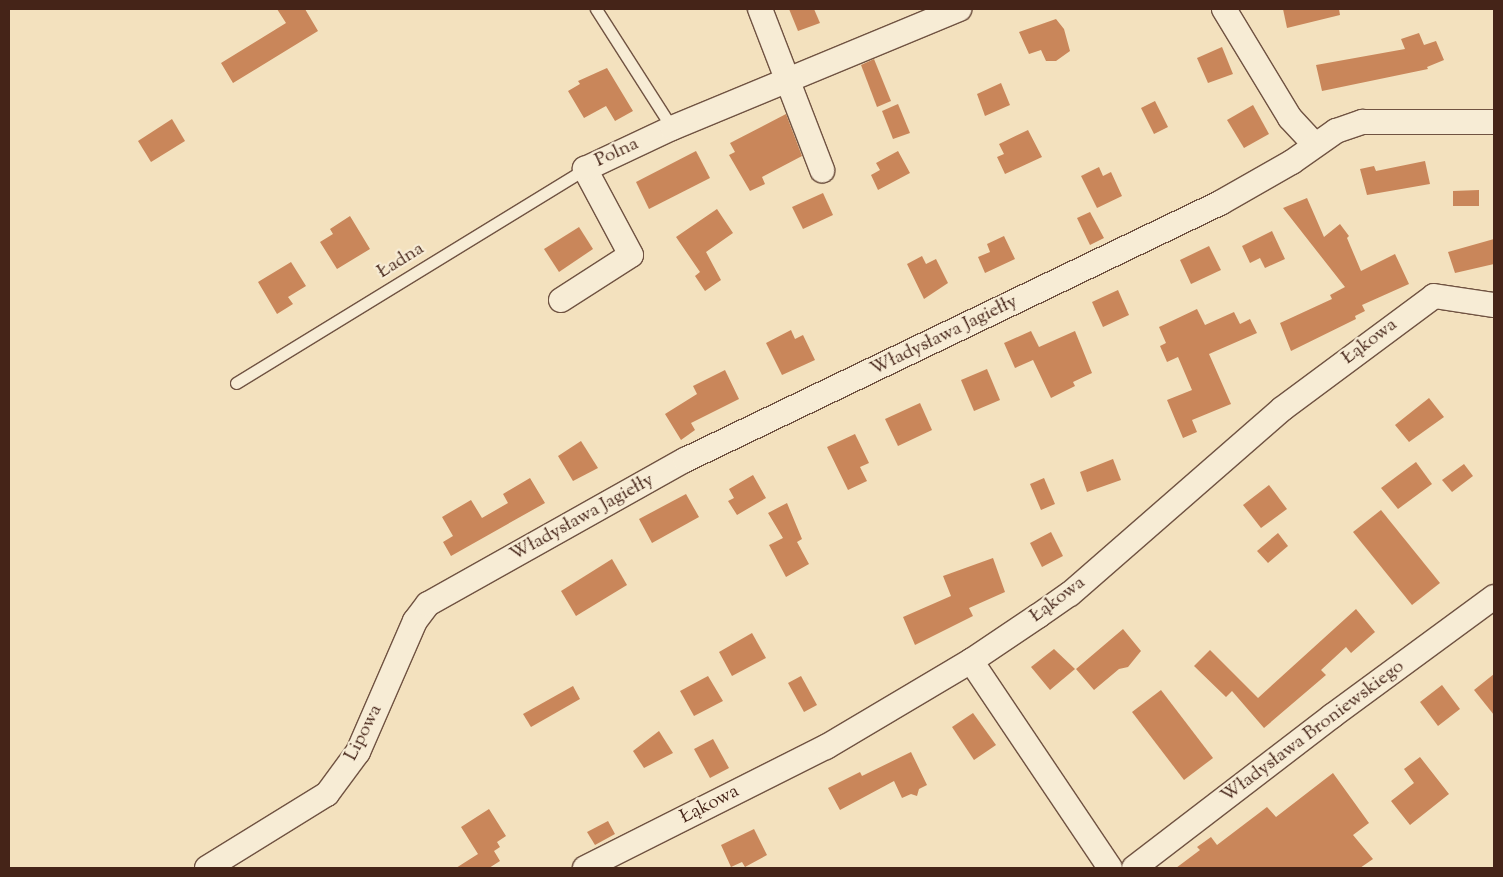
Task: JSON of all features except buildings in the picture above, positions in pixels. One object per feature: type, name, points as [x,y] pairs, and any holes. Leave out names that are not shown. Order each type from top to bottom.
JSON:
[{"type":"street","points":[[760,9],[789,79],[822,170]]},
{"type":"street","name":"Polna","points":[[561,300],[631,255],[585,169],[672,128],[959,9]]},
{"type":"street","points":[[1224,9],[1290,118],[1314,144]]},
{"type":"street","name":"Władysława Jagiełły","points":[[415,621],[428,604],[685,460],[1220,203],[1292,162],[1314,144],[1336,130],[1362,122],[1494,122]]},
{"type":"street","name":"Łąkowa","points":[[585,868],[826,747],[971,661],[1070,594],[1282,409],[1434,296],[1494,305]]},
{"type":"street","name":"Władysława Broniewskiego","points":[[1134,868],[1332,716],[1494,597]]},
{"type":"street","name":"Lipowa","points":[[207,868],[327,794],[358,752],[415,621]]},
{"type":"street","points":[[971,661],[1110,868]]},
{"type":"lane","points":[[596,9],[672,128]]},
{"type":"lane","name":"Ładna","points":[[236,383],[585,169]]}]
